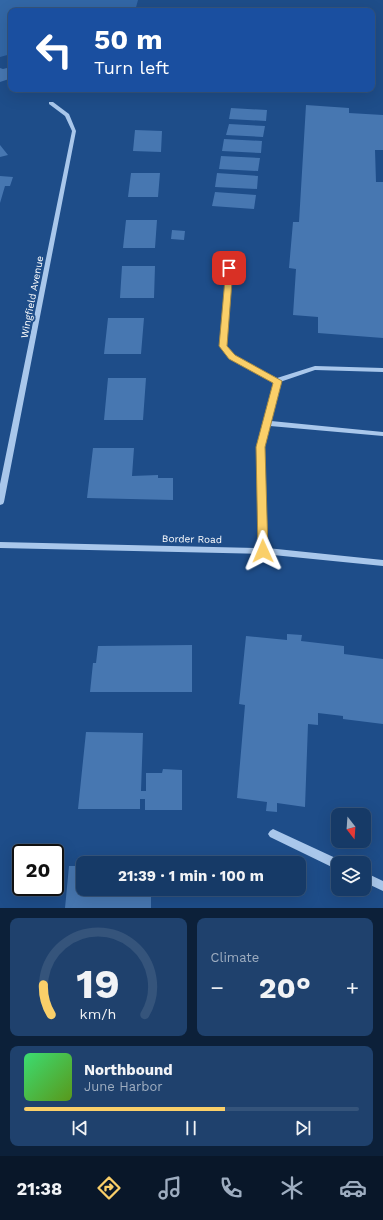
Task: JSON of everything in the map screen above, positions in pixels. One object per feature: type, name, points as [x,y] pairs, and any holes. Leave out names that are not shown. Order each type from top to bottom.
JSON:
[{"type":"street","name":"Wingfield Avenue","points":[[0,502],[74,131],[67,115],[51,104]]},
{"type":"street","points":[[229,268],[223,346],[232,357],[278,381],[316,368],[383,370]]},
{"type":"street","points":[[263,551],[261,447],[278,381]]},
{"type":"street","points":[[267,423],[383,434]]},
{"type":"street","name":"Border Road","points":[[0,545],[263,551],[383,563]]},
{"type":"street","points":[[273,834],[331,862]]},
{"type":"street","points":[[371,880],[383,886]]},
{"type":"shaded area","points":[[0,0],[138,0],[136,8],[8,8],[8,55],[0,57]]},
{"type":"building","points":[[0,68],[8,68],[8,79],[0,82]]},
{"type":"building","points":[[306,105],[349,108],[349,113],[383,115],[383,150],[375,150],[376,182],[383,182],[383,338],[318,333],[318,317],[293,315],[296,269],[289,268],[293,222],[299,222]]},
{"type":"building","points":[[231,108],[267,110],[266,121],[229,119]]},
{"type":"building","points":[[229,124],[265,126],[263,137],[226,135]]},
{"type":"building","points":[[135,130],[162,131],[161,152],[133,151]]},
{"type":"building","points":[[224,139],[262,141],[261,153],[222,151]]},
{"type":"building","points":[[0,145],[8,155],[0,157]]},
{"type":"building","points":[[221,156],[260,158],[258,171],[219,169]]},
{"type":"building","points":[[131,173],[160,173],[158,197],[128,197]]},
{"type":"building","points":[[217,173],[258,176],[257,189],[215,187]]},
{"type":"building","points":[[0,176],[13,177],[10,186],[5,186],[0,203]]},
{"type":"building","points":[[215,192],[256,195],[254,209],[212,206]]},
{"type":"building","points":[[126,220],[157,220],[155,248],[123,248]]},
{"type":"building","points":[[172,230],[185,231],[184,240],[171,239]]},
{"type":"building","points":[[122,266],[155,266],[154,298],[120,298]]},
{"type":"building","points":[[108,318],[144,318],[141,354],[104,354]]},
{"type":"building","points":[[108,378],[146,378],[143,420],[104,420]]},
{"type":"building","points":[[93,448],[134,448],[132,476],[158,475],[158,478],[173,478],[173,500],[87,498]]},
{"type":"building","points":[[287,634],[302,635],[301,641],[344,646],[344,654],[383,659],[383,724],[343,719],[343,716],[318,713],[318,725],[308,724],[305,807],[277,803],[277,812],[266,811],[267,802],[237,798],[245,705],[239,704],[246,636],[287,640]]},
{"type":"building","points":[[192,645],[192,692],[90,692],[93,663],[96,663],[98,646]]},
{"type":"building","points":[[86,732],[143,733],[141,791],[146,791],[146,773],[162,773],[163,769],[182,770],[182,810],[145,810],[145,799],[140,799],[140,809],[78,809]]},
{"type":"building","points":[[69,866],[76,866],[76,896],[151,896],[151,908],[65,908]]},
{"type":"route","points":[[229,268],[223,346],[232,357],[278,381],[261,447],[263,551]]}]
